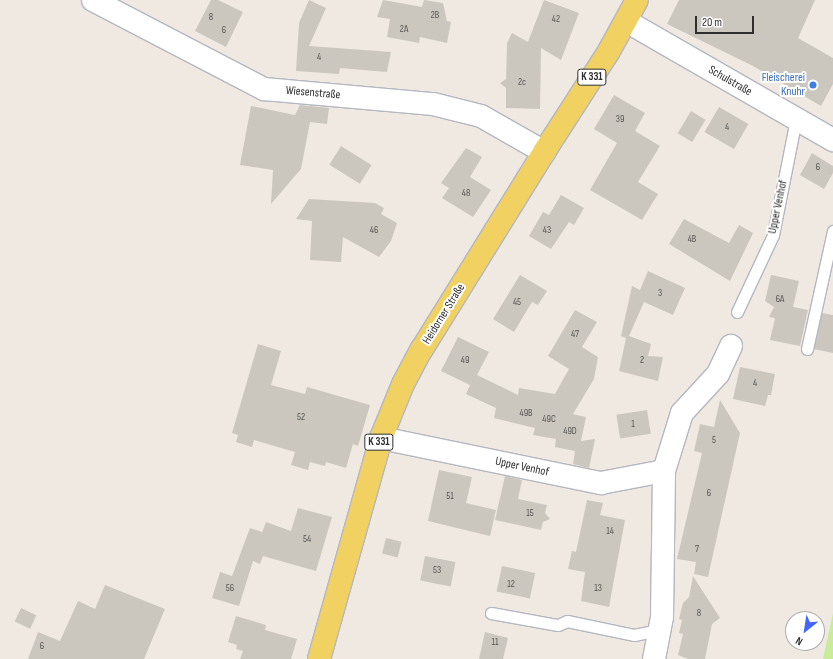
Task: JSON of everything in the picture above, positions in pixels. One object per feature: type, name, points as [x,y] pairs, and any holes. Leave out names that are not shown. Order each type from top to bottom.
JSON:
[{"type":"main road","name":"Heidorner Straße","points":[[319,659],[381,438],[403,384],[422,349],[626,22],[637,0]]},
{"type":"street","name":"Wiesenstraße","points":[[93,0],[264,89],[433,104],[481,116],[544,152]]},
{"type":"street","name":"Schulstraße","points":[[626,22],[833,140]]},
{"type":"street","points":[[654,659],[657,630],[662,617],[664,471],[682,413],[718,374],[731,346]]},
{"type":"street","name":"Upper Venhof","points":[[381,438],[600,483],[664,471]]},
{"type":"lane","name":"Upper Venhof","points":[[737,312],[774,235],[796,119]]},
{"type":"lane","points":[[808,350],[833,231]]},
{"type":"lane","points":[[491,613],[558,626],[567,621],[634,635],[657,630]]},
{"type":"green space","points":[[833,613],[833,659],[823,659]]},
{"type":"building","points":[[211,0],[218,0],[243,12],[226,47],[195,31]]},
{"type":"building","points":[[309,0],[326,8],[309,46],[391,52],[387,72],[340,68],[339,74],[296,71],[299,23]]},
{"type":"building","points":[[383,0],[422,7],[424,0],[443,3],[447,21],[451,22],[447,43],[420,37],[419,43],[387,37],[390,19],[377,17]]},
{"type":"building","points":[[544,0],[579,13],[561,60],[541,48],[540,109],[506,108],[506,88],[500,83],[506,79],[507,43],[512,33],[528,42]]},
{"type":"building","points":[[679,0],[815,0],[798,38],[833,58],[833,84],[821,106],[753,66],[667,24]]},
{"type":"building","points":[[614,95],[645,113],[635,131],[660,146],[638,182],[658,194],[642,220],[590,190],[617,143],[594,129]]},
{"type":"building","points":[[300,105],[329,108],[327,124],[310,122],[301,169],[271,204],[273,170],[240,165],[251,106],[295,115]]},
{"type":"building","points":[[719,107],[748,124],[734,149],[704,132]]},
{"type":"building","points":[[691,111],[706,120],[692,142],[678,133]]},
{"type":"building","points":[[341,146],[372,165],[360,184],[329,165]]},
{"type":"building","points":[[466,148],[482,157],[470,177],[491,190],[473,217],[442,198],[449,188],[441,183]]},
{"type":"building","points":[[812,153],[833,166],[833,173],[824,189],[800,175]]},
{"type":"building","points":[[561,195],[584,208],[574,225],[569,222],[551,249],[529,236],[543,212],[549,215]]},
{"type":"building","points":[[309,199],[375,203],[384,208],[381,214],[397,223],[391,241],[379,257],[343,237],[341,262],[310,260],[312,221],[296,219]]},
{"type":"building","points":[[684,219],[729,243],[739,225],[753,233],[730,281],[669,244]]},
{"type":"building","points":[[648,271],[685,288],[673,315],[644,302],[629,336],[651,344],[648,356],[663,357],[658,381],[619,371],[626,338],[621,336],[632,286],[640,290]]},
{"type":"building","points":[[520,275],[547,291],[538,305],[532,302],[514,332],[493,319]]},
{"type":"building","points":[[771,275],[799,281],[793,307],[808,310],[800,346],[770,340],[775,318],[769,317],[774,307],[765,301]]},
{"type":"building","points":[[575,310],[597,322],[582,347],[598,357],[594,379],[573,414],[586,417],[581,441],[595,439],[589,468],[573,464],[575,451],[555,447],[556,439],[533,435],[535,428],[494,418],[496,408],[466,394],[470,385],[441,371],[458,337],[489,352],[477,375],[518,395],[519,388],[555,394],[569,369],[548,356]]},
{"type":"building","points":[[822,313],[833,315],[833,353],[814,349]]},
{"type":"building","points":[[258,344],[281,351],[271,385],[305,394],[307,387],[370,405],[358,446],[353,444],[346,468],[326,462],[325,466],[310,462],[308,470],[291,465],[295,452],[254,440],[252,447],[236,442],[238,435],[232,433]]},
{"type":"building","points":[[740,367],[775,374],[771,395],[768,395],[765,406],[733,399]]},
{"type":"building","points":[[720,400],[740,433],[708,577],[694,574],[696,562],[677,559],[702,453],[694,451],[700,424],[714,427]]},
{"type":"building","points":[[647,410],[651,434],[620,439],[616,415]]},
{"type":"building","points":[[439,470],[472,477],[466,503],[496,510],[490,536],[428,521]]},
{"type":"building","points":[[505,476],[522,480],[518,499],[547,505],[545,513],[550,519],[543,522],[541,530],[495,520]]},
{"type":"building","points":[[587,500],[603,503],[600,515],[625,520],[609,607],[581,601],[585,572],[568,569],[572,551],[576,552]]},
{"type":"building","points":[[298,508],[332,517],[316,571],[263,556],[260,564],[253,561],[239,606],[212,598],[220,572],[232,576],[250,528],[262,532],[260,538],[266,522],[291,531]]},
{"type":"building","points":[[386,538],[402,542],[398,557],[382,554]]},
{"type":"building","points":[[425,556],[455,562],[451,586],[420,581]]},
{"type":"building","points":[[502,566],[535,573],[530,599],[497,591]]},
{"type":"building","points":[[693,576],[720,618],[712,624],[705,659],[688,659],[678,655],[683,634],[679,633],[682,620],[679,619],[683,603],[689,597]]},
{"type":"building","points":[[105,585],[165,609],[144,659],[28,659],[38,632],[60,641],[78,601],[95,609]]},
{"type":"building","points":[[21,608],[36,615],[30,629],[15,622]]},
{"type":"building","points":[[236,616],[266,625],[265,630],[297,639],[291,659],[240,659],[243,651],[236,649],[237,645],[228,642]]},
{"type":"building","points":[[485,632],[508,638],[503,659],[479,659]]},
{"type":"place","name":"Fleischerei Knuhr","points":[[813,85]]}]
